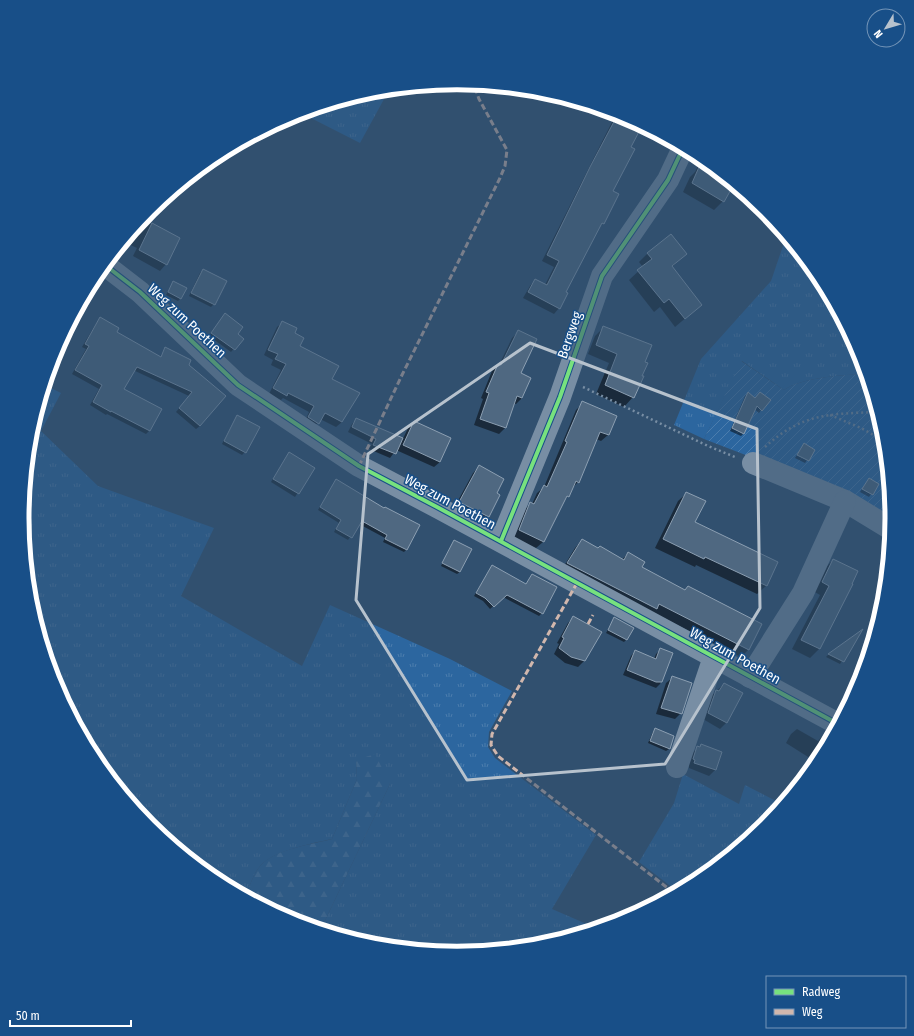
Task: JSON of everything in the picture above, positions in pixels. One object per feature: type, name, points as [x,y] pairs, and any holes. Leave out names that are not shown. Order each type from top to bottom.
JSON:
[{"type":"street","name":"Bergweg","points":[[501,541],[560,398],[602,276],[668,180],[681,153]]},
{"type":"street","name":"Weg zum Poethen","points":[[109,268],[140,292],[238,385],[359,466],[501,541],[833,722]]},
{"type":"street","points":[[754,463],[845,501],[885,525]]},
{"type":"street","points":[[750,677],[803,593],[845,501]]},
{"type":"street","points":[[677,767],[714,657]]},
{"type":"path","points":[[566,379],[708,446],[754,463],[762,450],[785,432],[814,417],[830,414],[871,412]]},
{"type":"path","points":[[830,414],[877,437]]},
{"type":"highlighted area","points":[[530,343],[757,429],[760,608],[665,764],[467,780],[356,600],[368,454]]},
{"type":"green space","points":[[386,96],[360,143],[309,117],[346,105]]},
{"type":"green space","points":[[784,242],[797,257],[828,304],[841,329],[860,374],[812,379],[784,390],[742,361],[704,439],[674,425],[701,359],[771,281]]},
{"type":"green space","points":[[741,361],[784,390],[812,379],[860,374],[877,435],[884,490],[885,515],[756,459],[704,439]]},
{"type":"green space","points":[[50,387],[61,393],[41,431],[98,486],[214,528],[181,596],[302,666],[330,605],[450,659],[512,691],[489,732],[488,747],[495,758],[596,835],[552,909],[589,925],[540,938],[485,945],[457,946],[429,945],[374,938],[323,924],[390,784],[356,760],[357,779],[332,839],[277,854],[269,858],[260,866],[248,891],[243,889],[196,858],[154,821],[117,779],[101,756],[86,732],[62,682],[52,656],[37,601],[30,546],[30,490],[33,462],[37,435]]},
{"type":"green space","points":[[375,754],[390,784],[323,924],[293,913],[248,891],[257,870],[269,858],[286,851],[332,839],[357,779],[356,760]]},
{"type":"green space","points":[[683,774],[739,804],[745,785],[777,802],[760,821],[718,858],[673,888],[639,862],[674,803]]},
{"type":"building","points":[[615,121],[639,131],[631,147],[635,149],[613,191],[619,194],[566,292],[568,293],[560,309],[528,292],[535,279],[547,285],[559,261],[547,255]]},
{"type":"building","points":[[699,167],[708,171],[731,189],[724,202],[692,183]]},
{"type":"building","points":[[152,223],[180,238],[167,265],[139,250]]},
{"type":"building","points":[[671,234],[687,254],[672,266],[702,305],[685,319],[669,299],[664,303],[637,270],[652,259],[647,253]]},
{"type":"building","points":[[203,269],[227,281],[215,305],[191,293]]},
{"type":"building","points":[[173,281],[187,288],[181,299],[168,292]]},
{"type":"building","points":[[225,313],[243,327],[238,334],[244,339],[235,350],[211,333]]},
{"type":"building","points":[[100,317],[119,328],[117,332],[161,357],[165,347],[191,360],[189,365],[226,396],[200,426],[179,408],[192,392],[137,367],[124,389],[162,409],[150,431],[93,402],[102,385],[75,370],[89,346],[85,344]]},
{"type":"building","points":[[282,321],[297,328],[295,333],[304,338],[300,346],[339,366],[332,379],[360,393],[342,422],[325,413],[319,424],[308,417],[314,406],[288,393],[287,396],[273,388],[286,364],[275,359],[278,354],[268,350]]},
{"type":"building","points":[[603,326],[652,345],[645,362],[648,363],[642,376],[644,376],[634,398],[605,385],[617,354],[596,345]]},
{"type":"building","points":[[518,330],[537,339],[521,373],[531,378],[522,398],[517,396],[506,428],[480,419],[489,393],[486,392],[498,364],[501,365]]},
{"type":"building","points":[[748,392],[755,398],[760,392],[771,400],[762,411],[757,406],[744,434],[732,428]]},
{"type":"building","points":[[582,401],[617,416],[609,435],[600,432],[579,483],[576,481],[569,497],[567,496],[544,542],[519,530],[530,502],[534,504],[544,485],[547,487],[567,442],[565,441]]},
{"type":"building","points":[[237,415],[260,427],[246,453],[224,441]]},
{"type":"building","points":[[356,418],[403,438],[396,454],[373,445],[376,439],[352,427]]},
{"type":"building","points":[[414,421],[451,438],[440,462],[403,445]]},
{"type":"building","points":[[804,443],[815,450],[809,461],[797,455]]},
{"type":"building","points":[[289,452],[315,468],[299,494],[273,479]]},
{"type":"building","points":[[479,465],[504,479],[497,493],[500,495],[489,517],[459,502]]},
{"type":"building","points":[[869,478],[879,484],[873,495],[862,489]]},
{"type":"building","points":[[336,479],[384,508],[385,507],[420,525],[407,550],[385,539],[387,535],[362,521],[352,538],[336,529],[341,520],[320,507]]},
{"type":"building","points":[[686,492],[706,501],[695,522],[778,562],[767,586],[705,557],[704,559],[663,539]]},
{"type":"building","points":[[582,539],[598,548],[600,546],[624,560],[628,552],[645,562],[642,567],[685,590],[688,586],[762,624],[749,650],[659,604],[657,609],[567,563]]},
{"type":"building","points":[[454,540],[472,549],[460,572],[442,563]]},
{"type":"building","points":[[833,559],[858,571],[820,649],[801,640],[829,586],[822,582]]},
{"type":"building","points":[[492,565],[526,584],[532,574],[557,587],[543,614],[507,595],[494,607],[485,598],[476,593]]},
{"type":"building","points":[[573,616],[602,632],[585,661],[571,657],[559,648],[564,638],[562,637]]},
{"type":"building","points":[[614,617],[634,628],[627,640],[608,630]]},
{"type":"building","points":[[863,629],[844,662],[828,654]]},
{"type":"building","points":[[660,648],[673,653],[662,682],[656,682],[627,670],[635,650],[656,659]]},
{"type":"building","points":[[672,676],[692,683],[682,714],[661,708]]},
{"type":"building","points":[[724,683],[743,693],[727,723],[708,713],[716,690],[719,691]]},
{"type":"building","points":[[655,728],[674,736],[670,749],[650,741]]},
{"type":"building","points":[[701,744],[722,752],[716,770],[694,763],[695,760],[693,759],[697,746],[700,747]]},
{"type":"marked path","points":[[359,466],[505,166],[507,150],[479,99],[476,91]]},
{"type":"marked path","points":[[577,583],[492,734],[491,745],[498,756],[670,890]]},
{"type":"marked path","points":[[588,624],[593,615]]},
{"type":"cycle path","points":[[501,541],[560,397],[602,276],[668,180],[681,153]]},
{"type":"cycle path","points":[[109,268],[140,292],[238,385],[359,466],[833,722]]}]
